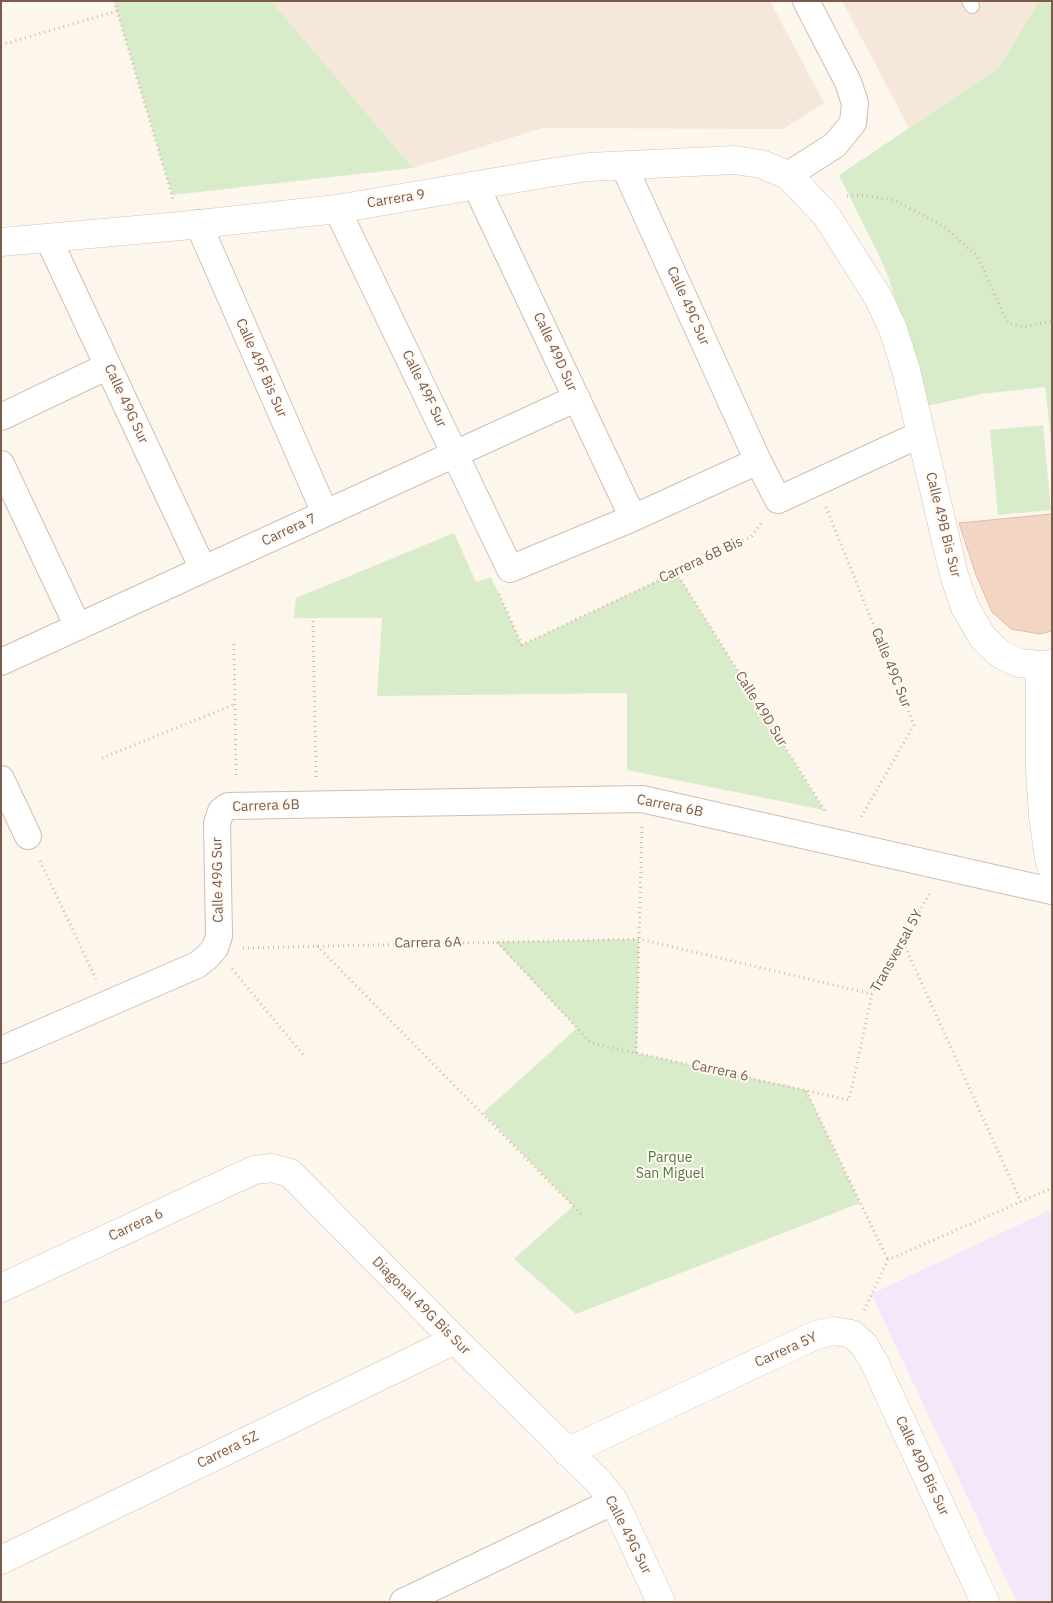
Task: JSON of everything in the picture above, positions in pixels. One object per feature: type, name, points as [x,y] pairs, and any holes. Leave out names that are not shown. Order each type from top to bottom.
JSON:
[{"type":"street","points":[[788,175],[836,145],[853,123],[855,103],[848,82],[806,1]]},
{"type":"street","name":"Carrera 9","points":[[1,242],[337,209],[589,167],[734,160],[761,164],[788,175]]},
{"type":"street","name":"Calle 49C Sur","points":[[624,166],[758,461],[778,500]]},
{"type":"street","name":"Calle 49B Bis Sur","points":[[788,175],[826,215],[878,297],[894,329],[906,370],[954,576],[965,607],[983,638],[1000,654],[1019,663],[1046,664],[1040,780],[1043,817],[1052,868]]},
{"type":"street","name":"Calle 49D Sur","points":[[476,186],[633,518]]},
{"type":"street","name":"Calle 49F Sur","points":[[337,209],[510,569]]},
{"type":"street","name":"Calle 49F Bis Sur","points":[[198,223],[325,513]]},
{"type":"street","name":"Calle 49G Sur","points":[[48,238],[204,569]]},
{"type":"street","points":[[1,417],[108,366]]},
{"type":"street","name":"Carrera 7","points":[[1,662],[576,398]]},
{"type":"street","points":[[778,500],[921,434]]},
{"type":"street","points":[[510,569],[633,518],[758,461]]},
{"type":"street","points":[[1,464],[78,627]]},
{"type":"street","points":[[1,779],[28,836]]},
{"type":"street","name":"Carrera 6B","points":[[229,808],[316,804],[642,799],[1052,891]]},
{"type":"street","name":"Calle 49G Sur","points":[[215,948],[219,936],[217,824],[229,808]]},
{"type":"street","points":[[1,1050],[197,965],[215,948]]},
{"type":"street","name":"Carrera 6","points":[[1,1288],[254,1170],[272,1168]]},
{"type":"street","name":"Diagonal 49G Bis Sur","points":[[272,1168],[290,1173],[567,1452]]},
{"type":"street","name":"Carrera 5Y","points":[[567,1452],[816,1335],[833,1331],[852,1334]]},
{"type":"street","name":"Calle 49D Bis Sur","points":[[852,1334],[864,1345],[874,1362],[985,1602]]},
{"type":"street","name":"Carrera 5Z","points":[[1,1560],[455,1340]]},
{"type":"street","name":"Calle 49G Sur","points":[[567,1452],[598,1481],[614,1501],[661,1602]]},
{"type":"street","points":[[402,1602],[614,1501]]},
{"type":"path","points":[[114,1],[174,202]]},
{"type":"path","points":[[1,45],[117,11]]},
{"type":"path","points":[[810,197],[860,195],[894,200],[942,225],[977,256],[1008,323],[1025,326],[1052,321]]},
{"type":"path","name":"Calle 49C Sur","points":[[816,482],[914,725],[846,845]]},
{"type":"path","name":"Carrera 6B Bis","points":[[510,569],[491,577],[522,645],[751,537],[778,500]]},
{"type":"path","name":"Calle 49D Sur","points":[[676,572],[846,845]]},
{"type":"path","points":[[313,621],[316,804]]},
{"type":"path","points":[[229,808],[235,704],[234,644]]},
{"type":"path","points":[[102,758],[235,704]]},
{"type":"path","points":[[636,1053],[642,799]]},
{"type":"path","points":[[28,836],[107,1003]]},
{"type":"path","name":"Transversal 5Y","points":[[849,1100],[872,994],[945,867]]},
{"type":"path","name":"Carrera 6A","points":[[215,948],[639,939],[872,994]]},
{"type":"path","points":[[903,941],[1020,1202]]},
{"type":"path","name":"Carrera 6","points":[[496,942],[591,1043],[849,1100]]},
{"type":"path","points":[[317,946],[583,1216]]},
{"type":"path","points":[[215,948],[305,1057]]},
{"type":"path","points":[[806,1090],[888,1260]]},
{"type":"path","points":[[852,1334],[888,1260],[1052,1188]]},
{"type":"shaded area","points":[[271,1],[770,1],[824,103],[783,129],[543,128],[413,168]]},
{"type":"shaded area","points":[[842,1],[1039,1],[999,68],[909,128]]},
{"type":"shaded area","points":[[1052,1209],[1052,1602],[1017,1602],[871,1294]]},
{"type":"green space","points":[[114,1],[271,1],[413,168],[172,195]]},
{"type":"green space","points":[[1039,1],[1052,1],[1052,448],[1045,387],[981,394],[927,406],[889,279],[839,175],[999,68]]},
{"type":"green space","points":[[1043,425],[1051,510],[998,515],[990,430]]},
{"type":"green space","points":[[454,533],[476,582],[491,577],[522,645],[676,572],[824,810],[627,770],[627,693],[377,696],[382,618],[294,618],[296,598]]},
{"type":"green space","name":"Parque San Miguel","points":[[639,939],[637,1053],[806,1090],[860,1203],[576,1314],[514,1259],[573,1206],[483,1113],[577,1028],[496,942]]},
{"type":"building","points":[[1052,514],[1052,631],[1040,634],[1011,629],[992,612],[976,575],[959,523]]}]
